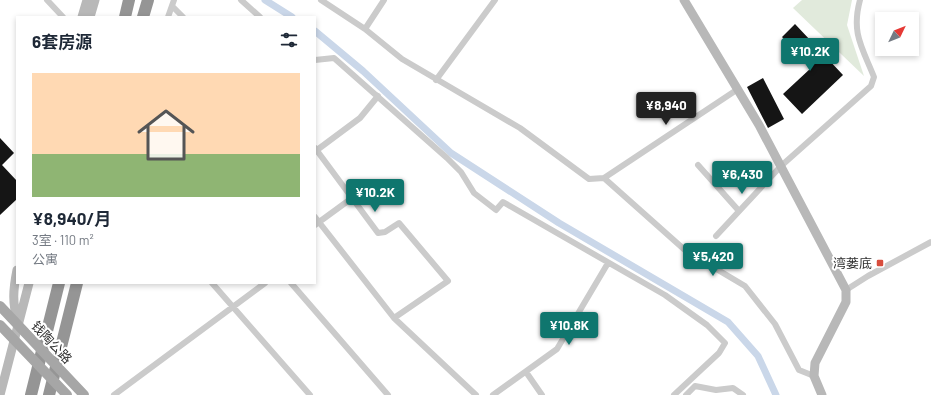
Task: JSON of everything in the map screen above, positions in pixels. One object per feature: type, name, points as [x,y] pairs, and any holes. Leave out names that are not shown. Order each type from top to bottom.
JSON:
[{"type":"highway","points":[[125,16],[129,0]]},
{"type":"highway","points":[[143,16],[148,0]]},
{"type":"highway","points":[[29,395],[36,375],[59,284]]},
{"type":"highway","points":[[49,395],[77,284]]},
{"type":"main road","points":[[82,16],[87,0]]},
{"type":"main road","points":[[90,16],[95,0]]},
{"type":"main road","points":[[684,0],[738,89],[781,166],[846,290],[846,302],[815,363],[814,376],[822,395]]},
{"type":"main road","points":[[16,274],[13,305],[19,325]]},
{"type":"main road","points":[[0,395],[29,284]]},
{"type":"main road","name":"钱陶公路","points":[[0,306],[84,395]]},
{"type":"main road","name":"钱陶公路","points":[[0,325],[67,395]]},
{"type":"street","points":[[47,0],[62,16]]},
{"type":"street","points":[[241,0],[259,16]]},
{"type":"street","points":[[321,0],[365,29],[402,60],[520,128],[589,179],[604,178],[738,89]]},
{"type":"street","points":[[365,29],[384,0]]},
{"type":"street","points":[[436,80],[495,0]]},
{"type":"street","points":[[716,236],[781,166],[871,86],[874,77],[855,27],[856,14],[860,0]]},
{"type":"street","points":[[168,16],[173,3]]},
{"type":"street","points":[[173,3],[182,16]]},
{"type":"street","points":[[316,60],[334,58],[461,172],[474,193],[496,210],[503,202],[608,264],[666,295],[707,325],[725,342],[719,353],[674,395]]},
{"type":"street","points":[[378,96],[360,118],[316,149],[378,232],[385,232],[399,223],[448,281],[394,318]]},
{"type":"street","points":[[698,165],[739,211]]},
{"type":"street","points":[[604,178],[686,251],[745,286],[775,324],[799,370],[814,376]]},
{"type":"street","points":[[352,198],[316,222],[394,318],[476,395]]},
{"type":"street","points":[[846,290],[868,276],[931,242]]},
{"type":"street","points":[[493,395],[557,349],[608,264]]},
{"type":"street","points":[[213,284],[232,308],[310,395]]},
{"type":"street","points":[[114,395],[265,284]]},
{"type":"street","points":[[292,284],[388,395]]},
{"type":"street","points":[[526,372],[542,395]]},
{"type":"street","points":[[686,395],[695,386],[716,390],[732,388],[743,395]]},
{"type":"shaded area","points":[[802,0],[852,0],[847,25],[864,76],[793,8]]},
{"type":"building","points":[[795,24],[843,75],[802,114],[783,94],[811,68],[782,37]]},
{"type":"building","points":[[763,78],[784,119],[768,128],[747,87]]},
{"type":"building","points":[[0,138],[14,153],[2,165],[16,180],[16,200],[0,215]]},
{"type":"waterway","points":[[265,0],[290,16]]},
{"type":"waterway","points":[[316,32],[363,71],[451,153],[559,223],[728,322],[758,356],[776,395]]},
{"type":"place","name":"湾蒌底","points":[[880,263]]}]
